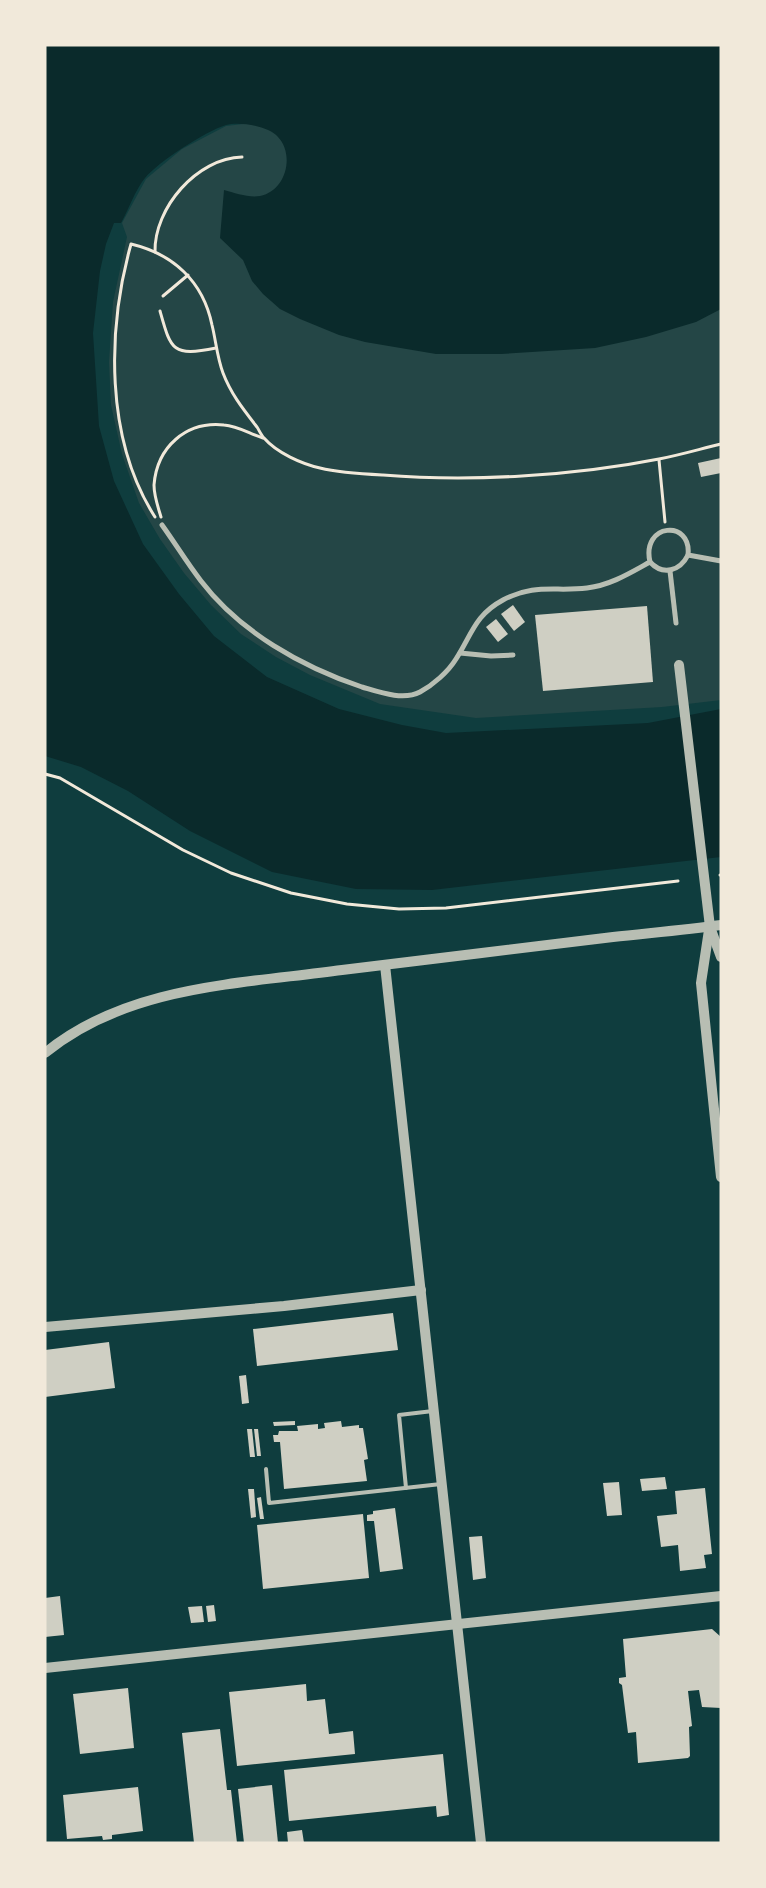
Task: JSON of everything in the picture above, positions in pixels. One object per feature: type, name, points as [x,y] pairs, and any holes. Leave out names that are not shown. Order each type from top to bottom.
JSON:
[{"type":"street","points":[[162,525],[202,582],[222,604],[260,636],[292,657],[340,680],[395,695],[413,695],[431,685],[455,662],[477,620],[489,608],[505,599],[524,591],[545,588],[601,586],[616,581],[650,562]]},
{"type":"street","points":[[666,530],[678,532],[689,550],[680,567],[670,571],[653,566],[648,555],[650,544],[659,532],[666,530]]},
{"type":"street","points":[[688,555],[721,561]]},
{"type":"street","points":[[670,571],[676,623]]},
{"type":"street","points":[[460,653],[474,656],[513,655]]},
{"type":"street","points":[[679,665],[703,867],[721,957]]},
{"type":"street","points":[[45,1053],[115,1012],[160,997],[211,987],[715,926]]},
{"type":"street","points":[[715,926],[701,983],[721,1177]]},
{"type":"street","points":[[385,965],[481,1843]]},
{"type":"street","points":[[45,1327],[284,1306],[421,1290]]},
{"type":"street","points":[[45,1668],[721,1596]]},
{"type":"lane","points":[[406,1488],[399,1415],[434,1411]]},
{"type":"lane","points":[[266,1469],[269,1503],[442,1484]]},
{"type":"path","points":[[155,252],[162,221],[180,189],[206,168],[225,160],[242,158]]},
{"type":"path","points":[[162,525],[147,506],[124,443],[116,396],[113,352],[120,292],[131,244],[170,259],[188,274],[199,288],[207,304],[216,348],[231,393],[264,438]]},
{"type":"path","points":[[163,296],[188,274]]},
{"type":"path","points":[[160,310],[164,329],[171,344],[177,350],[193,353],[216,348]]},
{"type":"path","points":[[162,525],[154,487],[157,467],[165,449],[186,431],[209,424],[236,427],[264,438],[294,458],[320,468],[409,477],[508,476],[573,471],[658,459],[721,444]]},
{"type":"path","points":[[658,459],[666,530]]},
{"type":"path","points":[[45,774],[60,778],[183,850],[231,873],[291,893],[338,902],[399,909],[446,908],[678,882]]},
{"type":"shaded area","points":[[45,45],[721,45],[721,309],[696,322],[646,337],[595,348],[501,354],[436,354],[365,342],[339,335],[300,319],[280,309],[263,294],[252,281],[243,260],[220,238],[224,190],[251,196],[269,193],[282,180],[287,162],[283,144],[274,133],[254,125],[232,124],[217,128],[195,140],[151,171],[141,183],[121,223],[114,223],[100,271],[93,333],[99,426],[114,481],[143,544],[179,594],[214,636],[267,677],[339,709],[402,725],[446,733],[648,723],[721,709],[721,857],[432,890],[356,889],[272,872],[190,831],[128,791],[81,767],[45,756]]},
{"type":"shaded area","points":[[721,69],[721,700],[662,707],[476,718],[380,704],[310,675],[276,657],[241,634],[211,605],[184,573],[160,539],[139,503],[122,454],[111,405],[109,362],[113,302],[127,237],[122,223],[146,179],[182,149],[226,126]]},
{"type":"building","points":[[721,458],[721,473],[701,477],[698,463]]},
{"type":"building","points":[[513,605],[525,622],[514,631],[501,614]]},
{"type":"building","points":[[647,606],[653,682],[543,691],[535,615]]},
{"type":"building","points":[[496,619],[508,634],[498,642],[486,627]]},
{"type":"building","points":[[393,1313],[398,1350],[257,1366],[253,1329]]},
{"type":"building","points":[[109,1342],[115,1388],[45,1397],[45,1350]]},
{"type":"building","points":[[246,1375],[249,1403],[242,1404],[239,1376]]},
{"type":"building","points":[[295,1421],[295,1425],[274,1426],[273,1422]]},
{"type":"building","points":[[341,1421],[342,1427],[359,1425],[359,1428],[363,1428],[368,1459],[364,1460],[367,1481],[284,1489],[280,1442],[274,1442],[273,1435],[278,1435],[279,1431],[298,1431],[297,1426],[318,1424],[318,1429],[325,1428],[324,1423]]},
{"type":"building","points":[[247,1429],[252,1429],[255,1457],[250,1457]]},
{"type":"building","points":[[254,1429],[258,1429],[261,1456],[257,1456]]},
{"type":"building","points":[[665,1477],[667,1489],[642,1491],[640,1479]]},
{"type":"building","points":[[619,1482],[622,1515],[607,1516],[603,1483]]},
{"type":"building","points":[[705,1488],[712,1554],[704,1555],[706,1568],[680,1571],[678,1545],[661,1547],[657,1516],[677,1514],[675,1491]]},
{"type":"building","points":[[248,1489],[254,1489],[256,1517],[251,1518]]},
{"type":"building","points":[[261,1497],[264,1519],[260,1519],[257,1498]]},
{"type":"building","points":[[395,1508],[403,1569],[380,1572],[374,1521],[367,1521],[367,1515],[373,1514],[373,1511]]},
{"type":"building","points":[[363,1514],[369,1578],[263,1589],[257,1525]]},
{"type":"building","points":[[482,1536],[486,1578],[473,1580],[469,1537]]},
{"type":"building","points":[[60,1596],[64,1635],[45,1637],[45,1598]]},
{"type":"building","points":[[214,1605],[216,1621],[208,1622],[206,1606]]},
{"type":"building","points":[[202,1606],[204,1622],[191,1623],[188,1607]]},
{"type":"building","points":[[712,1629],[721,1637],[721,1708],[702,1707],[699,1690],[688,1691],[692,1726],[689,1727],[690,1756],[638,1763],[636,1732],[628,1733],[622,1685],[619,1683],[619,1678],[626,1677],[623,1639]]},
{"type":"building","points":[[306,1684],[307,1701],[325,1699],[329,1734],[353,1731],[355,1754],[237,1766],[229,1692]]},
{"type":"building","points":[[128,1688],[134,1748],[80,1754],[73,1694]]},
{"type":"building","points":[[220,1729],[227,1790],[231,1790],[237,1843],[194,1843],[182,1733]]},
{"type":"building","points":[[443,1754],[449,1815],[437,1817],[436,1806],[289,1821],[284,1770]]},
{"type":"building","points":[[272,1785],[278,1843],[244,1843],[238,1789]]},
{"type":"building","points":[[138,1787],[143,1831],[112,1835],[112,1839],[103,1840],[102,1836],[67,1839],[63,1795]]},
{"type":"building","points":[[302,1830],[304,1843],[288,1843],[287,1832]]}]
